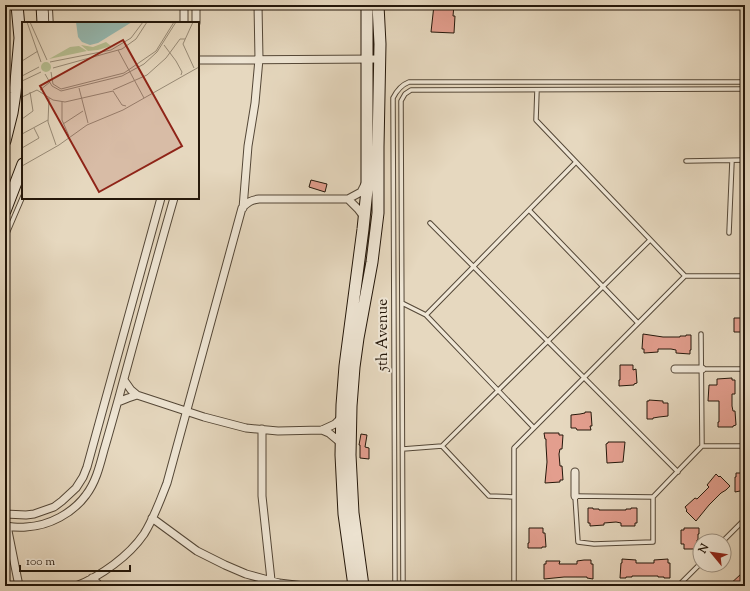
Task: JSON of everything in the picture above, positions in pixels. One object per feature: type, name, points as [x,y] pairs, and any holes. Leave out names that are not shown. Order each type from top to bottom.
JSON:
[{"type":"main road","points":[[5,141],[14,99],[20,59],[18,5]]},
{"type":"main road","points":[[42,5],[43,22]]},
{"type":"main road","points":[[354,586],[344,514],[341,443],[345,366],[364,218],[367,182],[367,5]]},
{"type":"main road","points":[[363,586],[353,513],[350,455],[351,406],[358,338],[372,262],[378,213],[378,5]]},
{"type":"main road","points":[[5,211],[22,167]]},
{"type":"street","points":[[184,5],[184,22]]},
{"type":"street","points":[[196,5],[196,22]]},
{"type":"street","points":[[76,586],[112,566],[126,554],[144,533],[159,505],[166,483],[242,208],[259,59],[258,5]]},
{"type":"street","points":[[199,60],[379,59]]},
{"type":"street","points":[[242,208],[252,200],[259,199],[348,200],[361,192],[367,182]]},
{"type":"street","points":[[5,514],[34,514],[54,507],[76,488],[83,477],[161,199]]},
{"type":"street","points":[[19,586],[6,525],[26,527],[37,526],[60,518],[86,495],[93,483],[118,402],[174,199]]},
{"type":"street","points":[[348,200],[358,209],[364,218]]},
{"type":"street","points":[[675,369],[702,369]]},
{"type":"street","points":[[124,380],[131,390],[137,395],[204,417],[246,428],[278,431],[322,430],[335,424],[342,416]]},
{"type":"street","points":[[118,402],[137,395]]},
{"type":"street","points":[[262,429],[262,496],[271,580]]},
{"type":"street","points":[[322,430],[329,433],[341,443]]},
{"type":"street","points":[[575,472],[576,496]]},
{"type":"street","points":[[152,518],[187,544],[210,558],[246,574],[279,583],[304,586]]},
{"type":"street","points":[[92,578],[100,586]]},
{"type":"lane","points":[[5,80],[7,62],[6,5]]},
{"type":"lane","points":[[50,5],[51,22]]},
{"type":"lane","name":"5th Avenue","points":[[395,586],[393,98],[400,87],[409,82],[745,82]]},
{"type":"lane","points":[[684,276],[536,120],[537,90],[745,89]]},
{"type":"lane","name":"5th Avenue","points":[[403,586],[401,101],[405,94],[411,90],[537,90]]},
{"type":"lane","points":[[729,233],[732,160]]},
{"type":"lane","points":[[686,161],[745,160]]},
{"type":"lane","points":[[426,314],[576,162]]},
{"type":"lane","points":[[5,238],[22,198]]},
{"type":"lane","points":[[529,210],[638,323]]},
{"type":"lane","points":[[430,223],[678,472]]},
{"type":"lane","points":[[403,449],[442,446],[650,240]]},
{"type":"lane","points":[[514,586],[514,448],[684,276],[745,276]]},
{"type":"lane","points":[[402,303],[426,314],[534,428]]},
{"type":"lane","points":[[653,497],[576,496],[578,542],[594,544],[653,542],[653,497],[702,446],[701,334]]},
{"type":"lane","points":[[702,369],[745,369]]},
{"type":"lane","points":[[442,446],[489,496],[514,498]]},
{"type":"lane","points":[[702,446],[745,446]]},
{"type":"lane","points":[[731,533],[745,519]]},
{"type":"lane","points":[[678,586],[692,572]]},
{"type":"building","points":[[434,5],[454,5],[454,33],[431,32]]},
{"type":"building","points":[[311,180],[327,184],[325,192],[309,187]]},
{"type":"building","points":[[734,318],[745,318],[745,332],[734,332]]},
{"type":"building","points":[[643,334],[663,337],[680,337],[691,335],[690,354],[676,353],[676,350],[671,349],[658,349],[658,352],[644,353],[644,349],[642,349]]},
{"type":"building","points":[[620,365],[633,365],[633,370],[636,369],[637,383],[634,385],[619,386]]},
{"type":"building","points":[[732,378],[732,380],[735,380],[735,394],[732,394],[732,406],[733,411],[735,411],[736,425],[733,427],[718,427],[719,401],[708,401],[709,385],[717,385],[717,379]]},
{"type":"building","points":[[647,401],[668,403],[668,416],[647,419]]},
{"type":"building","points":[[591,412],[591,430],[577,430],[576,428],[571,428],[571,415]]},
{"type":"building","points":[[544,433],[559,433],[559,435],[563,435],[562,449],[560,449],[559,454],[563,480],[560,480],[560,482],[545,483],[547,462],[546,439]]},
{"type":"building","points":[[361,434],[367,435],[365,447],[369,448],[369,459],[360,458],[359,445]]},
{"type":"building","points":[[608,442],[625,442],[623,462],[607,463],[606,444]]},
{"type":"building","points":[[736,473],[744,473],[745,490],[735,492]]},
{"type":"building","points":[[716,474],[730,486],[709,505],[696,521],[686,511],[687,510],[685,507],[695,498],[697,499],[709,487],[707,485]]},
{"type":"building","points":[[588,508],[599,510],[626,510],[637,508],[637,523],[635,523],[635,526],[621,526],[621,523],[616,522],[590,526],[590,523],[588,523]]},
{"type":"building","points":[[529,528],[543,528],[546,547],[528,548]]},
{"type":"building","points":[[684,528],[699,528],[699,533],[692,533],[692,549],[684,549],[684,544],[681,544],[681,530],[684,530]]},
{"type":"building","points":[[622,559],[636,560],[636,563],[654,563],[654,560],[668,559],[668,563],[670,563],[670,578],[658,576],[632,576],[620,578]]},
{"type":"building","points":[[591,560],[591,564],[593,564],[593,579],[587,577],[564,577],[544,579],[544,564],[546,564],[546,561],[560,561],[559,564],[577,564],[577,561]]},
{"type":"building","points":[[741,574],[745,577],[745,586],[728,586]]}]
